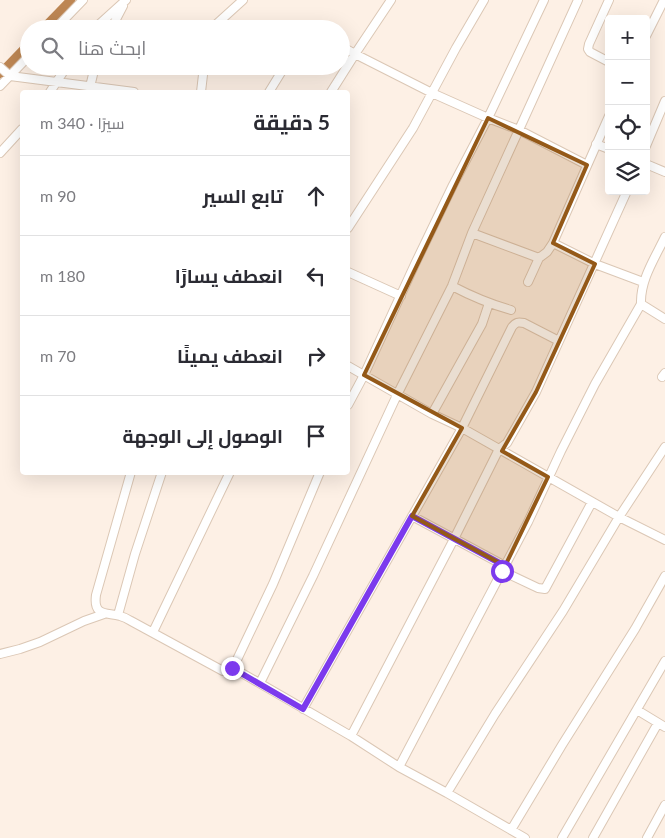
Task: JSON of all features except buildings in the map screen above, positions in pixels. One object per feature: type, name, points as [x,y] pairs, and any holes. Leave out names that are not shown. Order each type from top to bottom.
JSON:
[{"type":"street","points":[[63,20],[82,0]]},
{"type":"street","points":[[104,20],[126,0]]},
{"type":"street","points":[[116,20],[126,0]]},
{"type":"street","points":[[222,20],[243,0]]},
{"type":"street","points":[[350,62],[391,0]]},
{"type":"street","points":[[350,225],[413,128],[484,0]]},
{"type":"street","points":[[350,402],[453,185],[488,118],[544,0]]},
{"type":"street","points":[[260,683],[309,584],[397,395],[452,286],[472,233],[578,0]]},
{"type":"street","points":[[605,60],[588,49],[609,0]]},
{"type":"street","points":[[650,28],[664,0]]},
{"type":"street","points":[[350,51],[432,93],[519,130],[587,165]]},
{"type":"street","points":[[0,86],[20,65]]},
{"type":"street","points":[[0,67],[10,76],[116,90]]},
{"type":"street","points":[[51,90],[61,75]]},
{"type":"street","points":[[90,87],[93,75]]},
{"type":"street","points":[[201,90],[203,75]]},
{"type":"street","points":[[270,90],[279,75]]},
{"type":"street","points":[[332,90],[342,75]]},
{"type":"street","points":[[650,137],[665,101]]},
{"type":"street","points":[[528,282],[540,258],[553,243],[605,125]]},
{"type":"street","points":[[0,153],[20,131]]},
{"type":"street","points":[[596,144],[605,147]]},
{"type":"street","points":[[650,166],[665,172]]},
{"type":"street","points":[[351,736],[499,449],[507,443],[536,392],[625,195]]},
{"type":"street","points":[[472,233],[540,258]]},
{"type":"street","points":[[400,767],[528,522],[548,477],[595,384],[641,304],[640,294],[644,282],[665,237]]},
{"type":"street","points":[[553,243],[595,264],[644,282]]},
{"type":"street","points":[[350,273],[401,296]]},
{"type":"street","points":[[452,286],[489,303],[511,310]]},
{"type":"street","points":[[432,414],[482,324],[489,303]]},
{"type":"street","points":[[641,304],[665,318]]},
{"type":"street","points":[[303,709],[462,428],[515,324],[519,322],[524,323],[559,341]]},
{"type":"street","points":[[350,367],[619,517],[665,540]]},
{"type":"street","points":[[447,793],[495,714],[563,611],[619,517],[665,447]]},
{"type":"street","points":[[104,614],[97,607],[95,602],[96,595],[130,475]]},
{"type":"street","points":[[118,615],[135,554],[161,475]]},
{"type":"street","points":[[153,632],[229,475]]},
{"type":"street","points":[[0,654],[40,642],[84,621],[104,614],[118,615],[223,671],[232,668],[273,584],[319,475]]},
{"type":"street","points":[[412,516],[454,538],[538,588],[545,589],[592,502]]},
{"type":"street","points":[[511,830],[635,629],[665,576]]},
{"type":"street","points":[[562,838],[665,661]]},
{"type":"street","points":[[232,668],[525,838]]},
{"type":"street","points":[[593,838],[661,725],[637,710]]},
{"type":"street","points":[[647,838],[665,805]]},
{"type":"highlighted area","points":[[488,118],[587,165],[553,243],[595,264],[536,392],[502,451],[548,477],[505,566],[412,516],[462,428],[364,375]]},
{"type":"waterway","points":[[52,20],[71,0]]},
{"type":"waterway","points":[[0,74],[20,53]]},
{"type":"route","points":[[232,668],[303,709],[412,516],[505,566],[502,571]]}]
